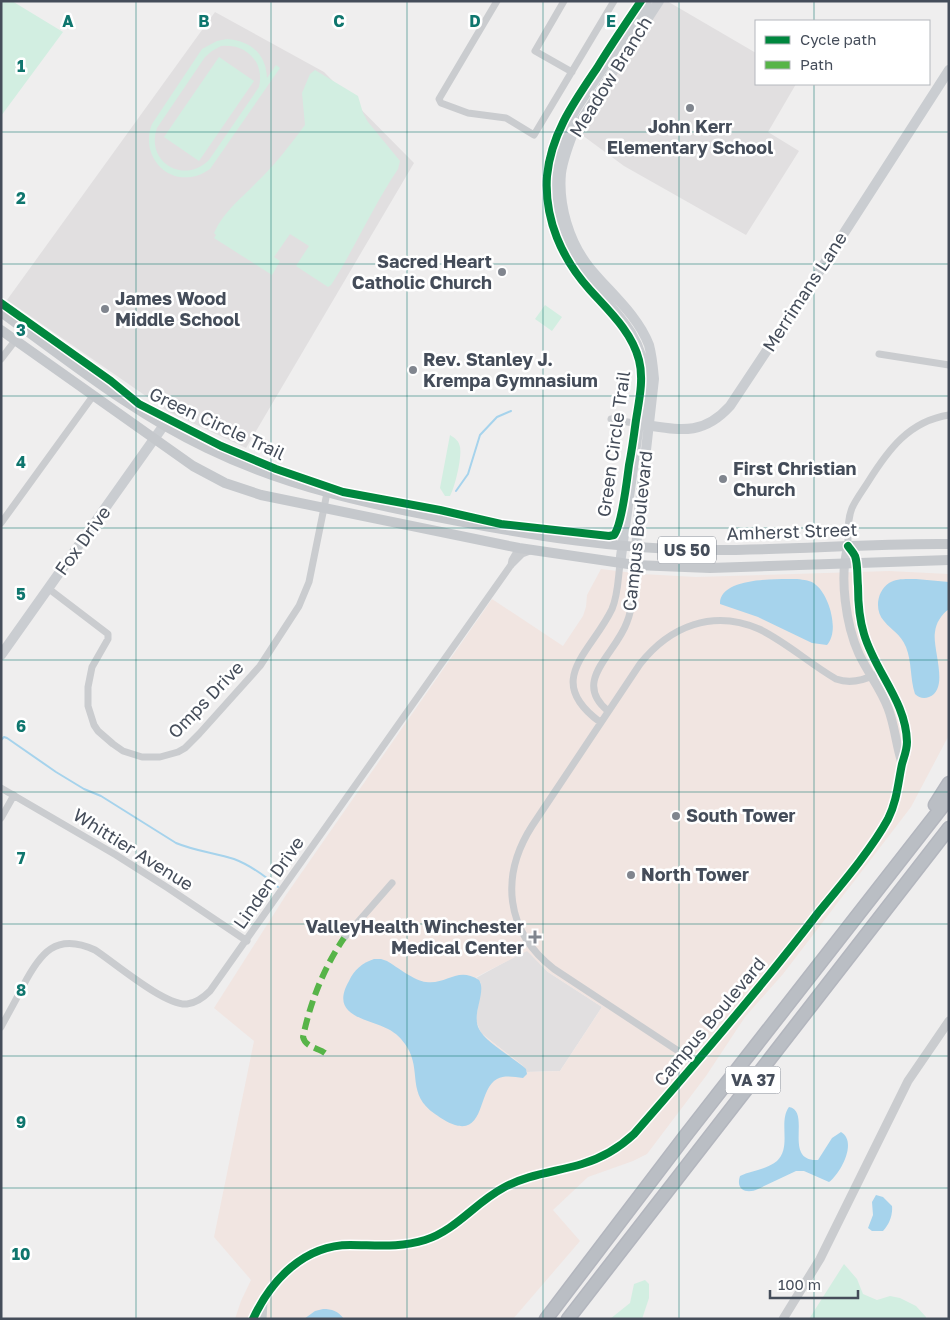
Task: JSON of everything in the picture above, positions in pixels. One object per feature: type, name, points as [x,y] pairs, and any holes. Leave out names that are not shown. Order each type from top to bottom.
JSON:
[{"type":"highway","points":[[896,864],[949,784]]},
{"type":"highway","name":"VA 37","points":[[546,1319],[896,864],[949,798]]},
{"type":"highway","name":"VA 37","points":[[568,1319],[949,829]]},
{"type":"highway","points":[[540,1319],[572,1283]]},
{"type":"main road","name":"Meadow Branch","points":[[645,425],[646,379],[639,346],[622,319],[570,257],[559,229],[552,181],[557,147],[564,131],[579,104],[647,1]]},
{"type":"main road","name":"Meadow Branch","points":[[645,425],[654,379],[648,345],[641,330],[625,307],[588,266],[577,248],[565,218],[561,195],[561,174],[573,133],[659,1]]},
{"type":"main road","name":"Merrimans Lane","points":[[645,425],[690,430],[712,421],[730,406],[949,70]]},
{"type":"main road","name":"Amherst Street","points":[[2,315],[164,425],[233,460],[262,472],[327,493],[411,512],[526,534],[622,546],[729,550],[949,544]]},
{"type":"main road","name":"Amherst Street","points":[[1,330],[193,466],[225,483],[261,495],[519,548],[620,564],[710,568],[949,560]]},
{"type":"main road","points":[[93,396],[96,390],[99,390],[127,401]]},
{"type":"main road","name":"Fox Drive","points":[[1,655],[164,425]]},
{"type":"main road","name":"Campus Boulevard","points":[[620,564],[645,425]]},
{"type":"main road","name":"Campus Boulevard","points":[[636,565],[645,425]]},
{"type":"main road","points":[[500,544],[515,542],[526,534]]},
{"type":"main road","points":[[519,548],[528,540],[556,538]]},
{"type":"street","points":[[497,1],[440,99],[441,103],[468,113],[506,118],[534,136],[614,1]]},
{"type":"street","points":[[564,1],[535,51],[572,72]]},
{"type":"street","points":[[1,359],[24,329]]},
{"type":"street","points":[[879,354],[949,365]]},
{"type":"street","points":[[1,523],[93,396]]},
{"type":"street","points":[[848,546],[849,520],[852,508],[889,450],[915,427],[933,419],[949,415]]},
{"type":"street","name":"Merrimans Lane","points":[[611,419],[645,425]]},
{"type":"street","name":"Omps Drive","points":[[48,589],[108,634],[108,639],[92,668],[88,687],[88,706],[98,731],[118,748],[142,756],[160,757],[169,755],[185,748],[249,679],[291,621],[309,582],[327,493]]},
{"type":"street","name":"Campus Boulevard","points":[[253,1319],[280,1277],[289,1268],[308,1256],[339,1246],[397,1246],[427,1240],[454,1226],[483,1201],[507,1185],[538,1174],[582,1164],[610,1152],[634,1134],[778,966],[876,838],[887,820],[900,784],[902,763],[907,748],[899,704],[868,644],[860,620],[855,556],[848,546]]},
{"type":"street","name":"Campus Boulevard","points":[[848,546],[845,564],[850,627],[860,656],[890,714],[902,763]]},
{"type":"street","name":"Linden Drive","points":[[511,566],[512,560],[519,548]]},
{"type":"street","name":"Linden Drive","points":[[1,1028],[34,964],[48,950],[62,944],[77,943],[95,950],[168,999],[180,1004],[198,1001],[210,991],[247,942],[511,566],[522,554],[534,550]]},
{"type":"street","name":"Campus Boulevard","points":[[600,722],[579,703],[574,691],[574,676],[579,660],[612,608],[617,594],[620,564]]},
{"type":"street","name":"Campus Boulevard","points":[[608,711],[595,696],[594,680],[628,622],[636,565]]},
{"type":"street","name":"Campus Boulevard","points":[[695,1062],[547,963],[530,944],[516,919],[513,904],[512,883],[515,862],[520,848],[532,825],[640,664],[654,648],[674,633],[702,622],[734,622],[760,630],[823,672],[840,681],[857,682],[881,671]]},
{"type":"street","name":"Whittier Avenue","points":[[1,788],[161,883],[247,942]]},
{"type":"street","points":[[1,818],[14,795]]},
{"type":"street","points":[[344,938],[392,883]]},
{"type":"street","points":[[783,1319],[820,1260],[908,1081],[949,1021]]},
{"type":"street","points":[[262,1319],[263,1302]]},
{"type":"shaded area","name":"John Kerr Elementary School","points":[[660,1],[667,1],[755,52],[755,85],[795,85],[768,132],[799,151],[746,235],[624,166],[582,135]]},
{"type":"shaded area","points":[[215,12],[324,72],[414,163],[246,448],[169,412],[7,300]]},
{"type":"shaded area","name":"ValleyHealth Winchester Medical Center","points":[[601,569],[642,574],[696,577],[889,571],[949,574],[949,735],[911,807],[783,974],[745,1017],[706,1076],[647,1154],[588,1177],[553,1210],[580,1241],[513,1319],[235,1319],[251,1280],[214,1237],[254,1041],[214,1008],[286,895],[492,599],[563,646],[583,616],[587,595]],"holes":[[[527,951],[548,972],[602,1007],[560,1071],[527,1072],[522,1065],[481,1033],[476,1021],[481,983],[476,977]]]},
{"type":"shaded area","points":[[527,950],[548,972],[602,1007],[560,1071],[527,1072],[522,1065],[481,1033],[476,1021],[481,983],[476,978]]},
{"type":"green space","points":[[1,1],[12,1],[63,32],[1,116]]},
{"type":"green space","points":[[236,40],[256,50],[264,62],[267,78],[276,65],[280,68],[210,169],[191,177],[180,177],[163,169],[156,162],[149,144],[149,134],[152,124],[202,49],[217,41]],"holes":[[[221,46],[238,47],[245,51],[256,62],[259,69],[259,87],[209,160],[199,167],[189,170],[178,170],[169,166],[162,160],[157,151],[155,140],[157,128],[205,57]]]},
{"type":"green space","points":[[219,57],[254,81],[199,161],[164,137]]},
{"type":"green space","points":[[315,70],[358,96],[368,122],[400,161],[398,169],[331,285],[328,287],[296,266],[309,246],[290,234],[274,257],[280,261],[272,275],[214,238],[218,225],[228,212],[270,169],[305,125],[302,93],[310,74]]},
{"type":"green space","points":[[545,305],[562,317],[552,331],[535,319]]},
{"type":"green space","points":[[450,435],[459,443],[460,458],[452,492],[450,496],[445,496],[440,488]]},
{"type":"green space","points":[[844,1264],[857,1279],[863,1294],[877,1300],[890,1296],[900,1298],[916,1306],[926,1319],[809,1319]]},
{"type":"green space","points":[[645,1280],[649,1284],[649,1298],[642,1319],[610,1319],[630,1303],[634,1284]]},
{"type":"water","points":[[797,579],[814,583],[821,590],[829,605],[833,631],[827,645],[812,643],[758,617],[720,604],[722,595],[739,584],[751,581]]},
{"type":"water","points":[[916,579],[949,582],[949,609],[939,619],[935,632],[939,668],[938,686],[935,693],[925,698],[915,694],[906,647],[896,632],[881,617],[878,606],[882,591],[889,583],[892,581]]},
{"type":"water","points":[[374,959],[387,961],[411,976],[426,982],[440,981],[458,975],[471,976],[479,980],[481,991],[477,1023],[479,1029],[487,1039],[526,1069],[527,1074],[523,1078],[503,1077],[491,1084],[472,1123],[465,1126],[455,1125],[435,1114],[420,1098],[417,1090],[414,1065],[403,1041],[388,1029],[353,1014],[347,1009],[344,1002],[344,993],[353,973],[362,965]]},
{"type":"water","points":[[789,1107],[795,1111],[798,1117],[799,1145],[802,1153],[807,1158],[818,1160],[832,1138],[841,1132],[846,1137],[848,1143],[846,1158],[838,1172],[829,1182],[804,1171],[796,1171],[754,1190],[743,1190],[739,1185],[740,1176],[768,1166],[777,1161],[781,1155],[784,1149],[786,1113]]},
{"type":"water","points":[[876,1195],[883,1197],[892,1206],[890,1220],[883,1231],[872,1231],[868,1228],[873,1215],[872,1202]]},
{"type":"water","points":[[323,1309],[335,1311],[344,1319],[304,1319],[315,1311]]},
{"type":"waterway","points":[[456,491],[468,474],[480,435],[497,417],[511,411]]},
{"type":"waterway","points":[[1,740],[4,737],[7,738],[56,772],[84,789],[101,796],[176,843],[240,861],[278,887]]},
{"type":"marked path","points":[[325,1053],[306,1043],[303,1037],[319,986],[330,961],[344,938]]},
{"type":"cycle path","name":"Green Circle Trail","points":[[1,303],[111,381],[139,404],[221,446],[276,469],[343,492],[440,510],[501,524],[614,535],[622,512],[640,398],[639,360],[636,350],[625,331],[580,278],[563,252],[552,223],[547,192],[547,176],[553,146],[565,119],[641,1]]},
{"type":"cycle path","points":[[253,1319],[260,1305],[279,1278],[291,1267],[318,1251],[350,1245],[397,1245],[425,1240],[446,1230],[483,1201],[513,1183],[532,1176],[589,1162],[622,1144],[634,1134],[728,1025],[855,867],[881,831],[891,812],[907,742],[905,727],[896,700],[875,661],[864,634],[859,610],[857,563],[855,556],[848,546]]},
{"type":"place","name":"John Kerr Elementary School","points":[[690,108]]},
{"type":"place","name":"Sacred Heart Catholic Church","points":[[502,272]]},
{"type":"place","name":"James Wood Middle School","points":[[105,309]]},
{"type":"place","name":"Rev. Stanley J. Krempa Gymnasium","points":[[413,370]]},
{"type":"place","name":"First Christian Church","points":[[723,479]]},
{"type":"place","name":"South Tower","points":[[676,816]]},
{"type":"place","name":"North Tower","points":[[631,875]]},
{"type":"place","name":"ValleyHealth Winchester Medical Center","points":[[535,937]]}]
